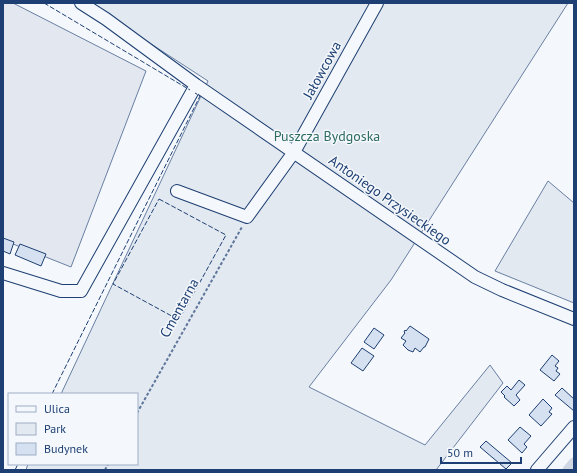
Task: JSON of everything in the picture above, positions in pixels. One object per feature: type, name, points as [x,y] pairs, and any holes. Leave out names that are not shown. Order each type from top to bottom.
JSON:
[{"type":"street","name":"Antoniego Przysieckiego","points":[[81,3],[106,19],[196,85],[476,277],[502,290],[574,319]]},
{"type":"street","name":"Jałowcowa","points":[[294,152],[376,3]]},
{"type":"street","points":[[3,273],[61,291],[81,291],[196,85]]},
{"type":"street","points":[[177,191],[247,217],[294,152]]},
{"type":"street","points":[[537,470],[574,427]]},
{"type":"path","name":"Cmentarna","points":[[138,411],[247,217]]},
{"type":"green space","name":"Puszcza Bydgoska","points":[[88,3],[568,3],[391,280],[309,387],[425,445],[490,365],[503,383],[436,470],[26,470],[28,465],[138,465],[138,393],[61,393],[208,81]]},
{"type":"green space","points":[[548,181],[574,203],[574,303],[495,271]]},
{"type":"shaded area","points":[[3,3],[13,3],[146,71],[71,267],[3,240]]},
{"type":"building","points":[[3,238],[14,242],[10,254],[3,251]]},
{"type":"building","points":[[20,244],[46,254],[41,266],[15,255]]},
{"type":"building","points":[[410,326],[429,339],[425,347],[420,352],[415,348],[413,352],[408,350],[403,345],[406,341],[401,338],[405,333],[405,330],[406,331]]},
{"type":"building","points":[[374,328],[384,335],[374,349],[364,342]]},
{"type":"building","points":[[362,348],[374,356],[363,371],[351,363]]},
{"type":"building","points":[[552,355],[559,361],[555,366],[558,368],[556,371],[560,374],[554,381],[540,370]]},
{"type":"building","points":[[519,380],[525,385],[516,395],[520,400],[514,406],[504,397],[505,396],[501,392],[507,386],[511,390]]},
{"type":"building","points":[[562,388],[574,399],[574,411],[555,395]]},
{"type":"building","points":[[543,399],[552,408],[549,412],[552,414],[541,426],[529,415]]},
{"type":"building","points":[[520,427],[531,436],[524,444],[527,447],[522,453],[508,440]]},
{"type":"building","points":[[486,441],[512,463],[506,469],[480,447]]},
{"type":"waterway","points":[[568,470],[574,463]]},
{"type":"fence","points":[[44,3],[190,90]]},
{"type":"fence","points":[[52,393],[200,96],[195,93]]},
{"type":"fence","points":[[159,199],[226,235],[179,320],[113,284],[159,199]]},
{"type":"fence","points":[[15,470],[18,465]]}]
